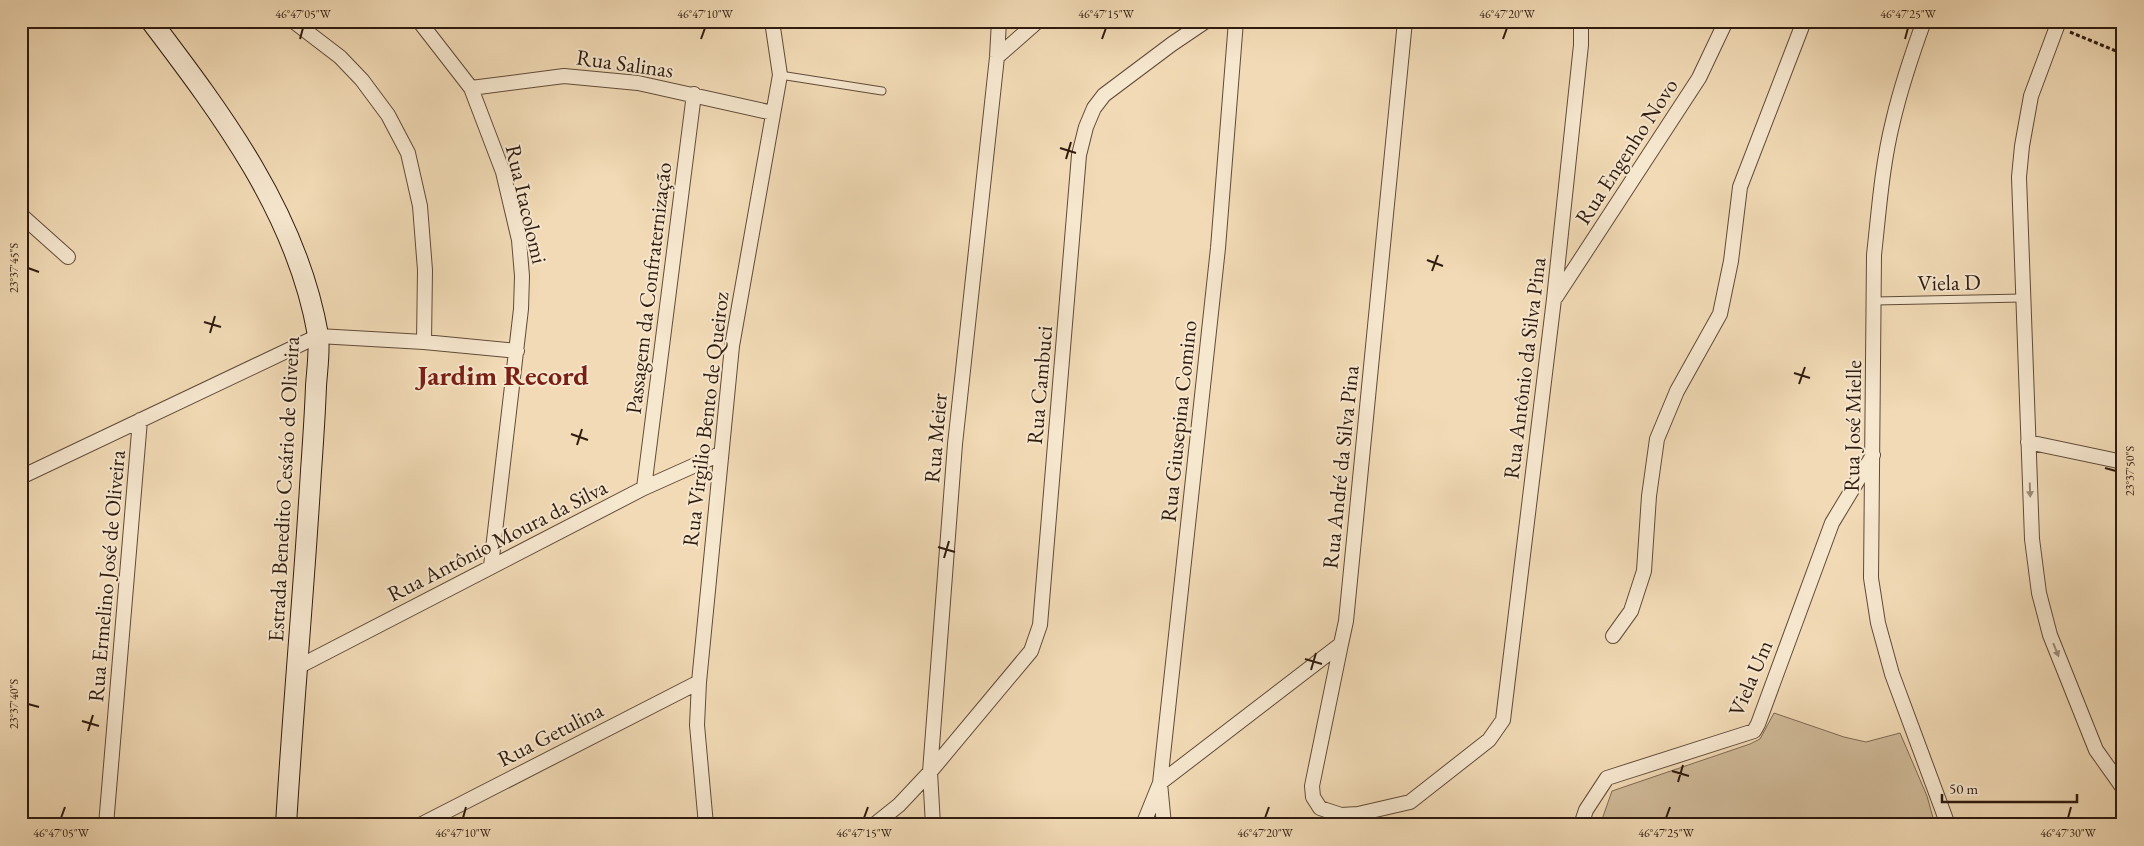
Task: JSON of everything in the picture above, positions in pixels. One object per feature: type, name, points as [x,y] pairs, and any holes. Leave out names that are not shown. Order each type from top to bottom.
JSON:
[{"type":"main road","name":"Estrada Benedito Cesário de Oliveira","points":[[151,21],[215,105],[248,157],[292,244],[302,273],[318,336],[306,564],[296,668],[286,825]]},
{"type":"street","points":[[293,21],[340,57],[362,80],[388,115],[408,154],[420,206],[425,270],[424,342]]},
{"type":"street","name":"Rua Itacolomi","points":[[419,21],[470,88],[503,172],[519,240],[522,276],[517,351],[491,566]]},
{"type":"street","name":"Rua Virgilio Bento de Queiroz","points":[[706,825],[697,725],[699,682],[732,346],[780,75],[772,21]]},
{"type":"street","name":"Rua Meier","points":[[933,825],[930,772],[955,444],[997,57],[999,21]]},
{"type":"street","points":[[997,57],[1038,21]]},
{"type":"street","name":"Rua Cambuci","points":[[874,825],[899,805],[930,772],[1031,651],[1040,625],[1080,155],[1086,127],[1094,108],[1104,95],[1206,21]]},
{"type":"street","name":"Rua Giusepina Comino","points":[[1164,825],[1160,783],[1218,248],[1236,21]]},
{"type":"street","name":"Rua André da Silva Pina","points":[[1405,21],[1346,621],[1312,786],[1313,796],[1320,808],[1340,815],[1358,814],[1410,802],[1488,740],[1504,720]]},
{"type":"street","name":"Rua Antônio da Silva Pina","points":[[1504,720],[1554,299],[1581,45],[1581,21]]},
{"type":"street","name":"Rua Engenho Novo","points":[[1554,299],[1699,78],[1726,21]]},
{"type":"street","points":[[1613,636],[1631,611],[1644,571],[1649,496],[1657,439],[1677,391],[1720,314],[1731,260],[1740,187],[1804,21]]},
{"type":"street","name":"Rua José Mielle","points":[[1924,21],[1892,122],[1884,169],[1874,255],[1871,578],[1878,624],[1892,674],[1948,825]]},
{"type":"street","points":[[2058,24],[2037,76],[2022,146],[2019,176],[2032,539],[2039,593],[2050,635],[2096,750],[2123,788]]},
{"type":"street","name":"Rua Salinas","points":[[470,88],[564,76],[638,83],[773,112]]},
{"type":"street","name":"Passagem da Confraternização","points":[[644,488],[694,94]]},
{"type":"street","points":[[21,215],[68,257]]},
{"type":"street","points":[[21,477],[318,336],[424,342],[517,351]]},
{"type":"street","name":"Rua Ermelino José de Oliveira","points":[[106,825],[140,420]]},
{"type":"street","points":[[2028,442],[2123,462]]},
{"type":"street","name":"Rua Antônio Moura da Silva","points":[[296,668],[644,488],[720,454]]},
{"type":"street","name":"Viela Um","points":[[1581,825],[1586,810],[1607,778],[1754,731],[1832,523],[1873,454]]},
{"type":"street","points":[[1143,825],[1160,783],[1341,644]]},
{"type":"street","name":"Rua Getulina","points":[[420,825],[699,682]]},
{"type":"lane","points":[[780,75],[882,91]]},
{"type":"lane","name":"Viela D","points":[[1875,301],[2023,298]]},
{"type":"path","points":[[2058,24],[2123,54]]},
{"type":"shaded area","points":[[1774,713],[1844,737],[1866,742],[1900,733],[1927,796],[1935,825],[1600,825],[1612,791],[1750,744],[1760,739]]},
{"type":"district","name":"Jardim Record","points":[[503,375]]}]
